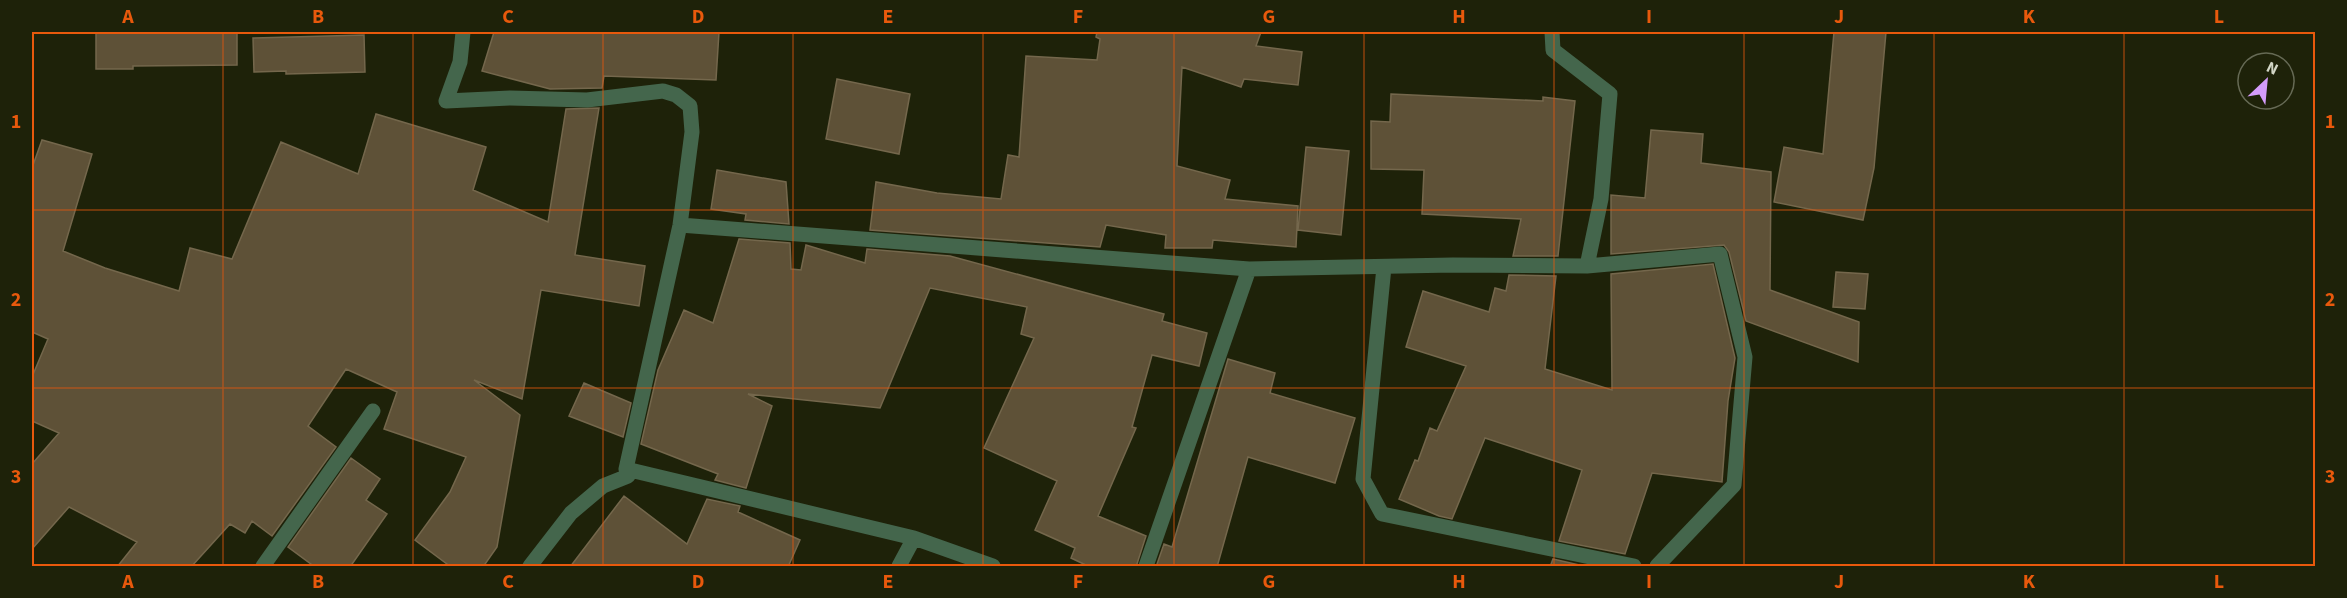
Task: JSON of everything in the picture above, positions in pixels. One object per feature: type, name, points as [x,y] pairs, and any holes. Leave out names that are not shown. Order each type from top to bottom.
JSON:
[{"type":"street","points":[[463,32],[460,62],[446,100],[510,98],[587,100],[663,90],[676,95],[690,106],[692,132],[680,225],[626,469],[628,476],[603,486],[572,513],[530,567]]},
{"type":"street","points":[[1552,32],[1553,50],[1610,94],[1601,199],[1587,266]]},
{"type":"street","points":[[680,225],[1249,268],[1587,266],[1720,254],[1745,357],[1734,485],[1658,567]]},
{"type":"street","points":[[1384,267],[1363,479],[1382,514],[1634,567]]},
{"type":"street","points":[[1146,567],[1249,268]]},
{"type":"street","points":[[263,567],[373,411]]},
{"type":"street","points":[[626,469],[914,538],[993,567]]},
{"type":"street","points":[[899,567],[914,538]]},
{"type":"building","points":[[96,32],[237,32],[237,65],[133,66],[133,69],[96,69]]},
{"type":"building","points":[[494,32],[719,32],[716,80],[604,76],[602,88],[550,89],[482,71]]},
{"type":"building","points":[[1097,32],[1261,32],[1256,46],[1302,52],[1298,85],[1244,79],[1241,87],[1182,67],[1177,166],[1230,180],[1225,199],[1298,206],[1296,247],[1213,240],[1212,248],[1165,248],[1166,235],[1106,225],[1100,247],[870,230],[876,182],[937,193],[1001,199],[1008,155],[1019,157],[1026,56],[1097,60],[1100,39],[1096,37]]},
{"type":"building","points":[[1834,32],[1886,32],[1874,168],[1863,220],[1774,202],[1784,147],[1823,154]]},
{"type":"building","points":[[364,35],[365,72],[286,74],[286,71],[254,72],[253,38]]},
{"type":"building","points":[[837,79],[910,94],[899,154],[826,139]]},
{"type":"building","points":[[1391,94],[1543,101],[1543,97],[1575,101],[1558,256],[1513,256],[1521,219],[1422,214],[1424,170],[1371,169],[1371,121],[1390,122]]},
{"type":"building","points":[[599,108],[575,255],[645,266],[639,306],[541,290],[522,399],[474,380],[520,415],[497,547],[483,567],[451,567],[415,540],[450,492],[466,457],[384,429],[397,392],[346,369],[308,426],[336,447],[272,536],[252,521],[245,533],[230,524],[191,567],[117,567],[137,542],[69,507],[32,549],[32,464],[59,433],[32,421],[32,377],[48,339],[32,332],[32,168],[42,140],[92,154],[63,251],[105,268],[179,291],[190,248],[232,259],[281,142],[358,174],[376,114],[486,147],[473,190],[548,222],[566,109]]},
{"type":"building","points":[[1651,130],[1703,134],[1701,163],[1771,172],[1770,290],[1859,322],[1858,362],[1746,321],[1729,252],[1724,245],[1611,254],[1611,195],[1645,198]]},
{"type":"building","points":[[1306,147],[1349,151],[1341,235],[1298,230]]},
{"type":"building","points":[[717,170],[786,182],[789,224],[745,220],[746,214],[711,209]]},
{"type":"building","points":[[739,239],[790,243],[791,269],[801,270],[806,245],[865,263],[867,249],[950,256],[1164,314],[1162,321],[1207,333],[1199,366],[1152,355],[1132,427],[1136,428],[1098,516],[1146,536],[1136,567],[1090,567],[1071,558],[1075,548],[1035,530],[1057,481],[984,448],[1034,338],[1021,334],[1027,307],[930,288],[880,408],[748,394],[772,406],[746,488],[715,480],[718,474],[641,444],[658,370],[684,310],[713,323]]},
{"type":"building","points":[[1713,264],[1735,358],[1728,401],[1722,482],[1652,473],[1625,554],[1559,541],[1582,470],[1485,438],[1452,519],[1399,499],[1415,460],[1418,461],[1430,428],[1437,431],[1466,366],[1406,347],[1423,291],[1489,312],[1495,288],[1506,291],[1509,275],[1556,276],[1545,369],[1612,390],[1611,274]]},
{"type":"building","points":[[1836,272],[1868,274],[1865,309],[1833,307]]},
{"type":"building","points":[[1228,359],[1275,373],[1270,393],[1355,418],[1335,483],[1248,457],[1217,567],[1156,567],[1164,544],[1172,547]]},
{"type":"building","points":[[584,383],[631,403],[623,437],[569,416]]},
{"type":"building","points":[[351,458],[380,479],[366,500],[387,514],[350,567],[315,567],[288,547]]},
{"type":"building","points":[[624,496],[687,544],[707,499],[740,506],[738,512],[800,540],[788,567],[570,567]]},
{"type":"building","points":[[1553,559],[1588,567],[1550,567]]}]
